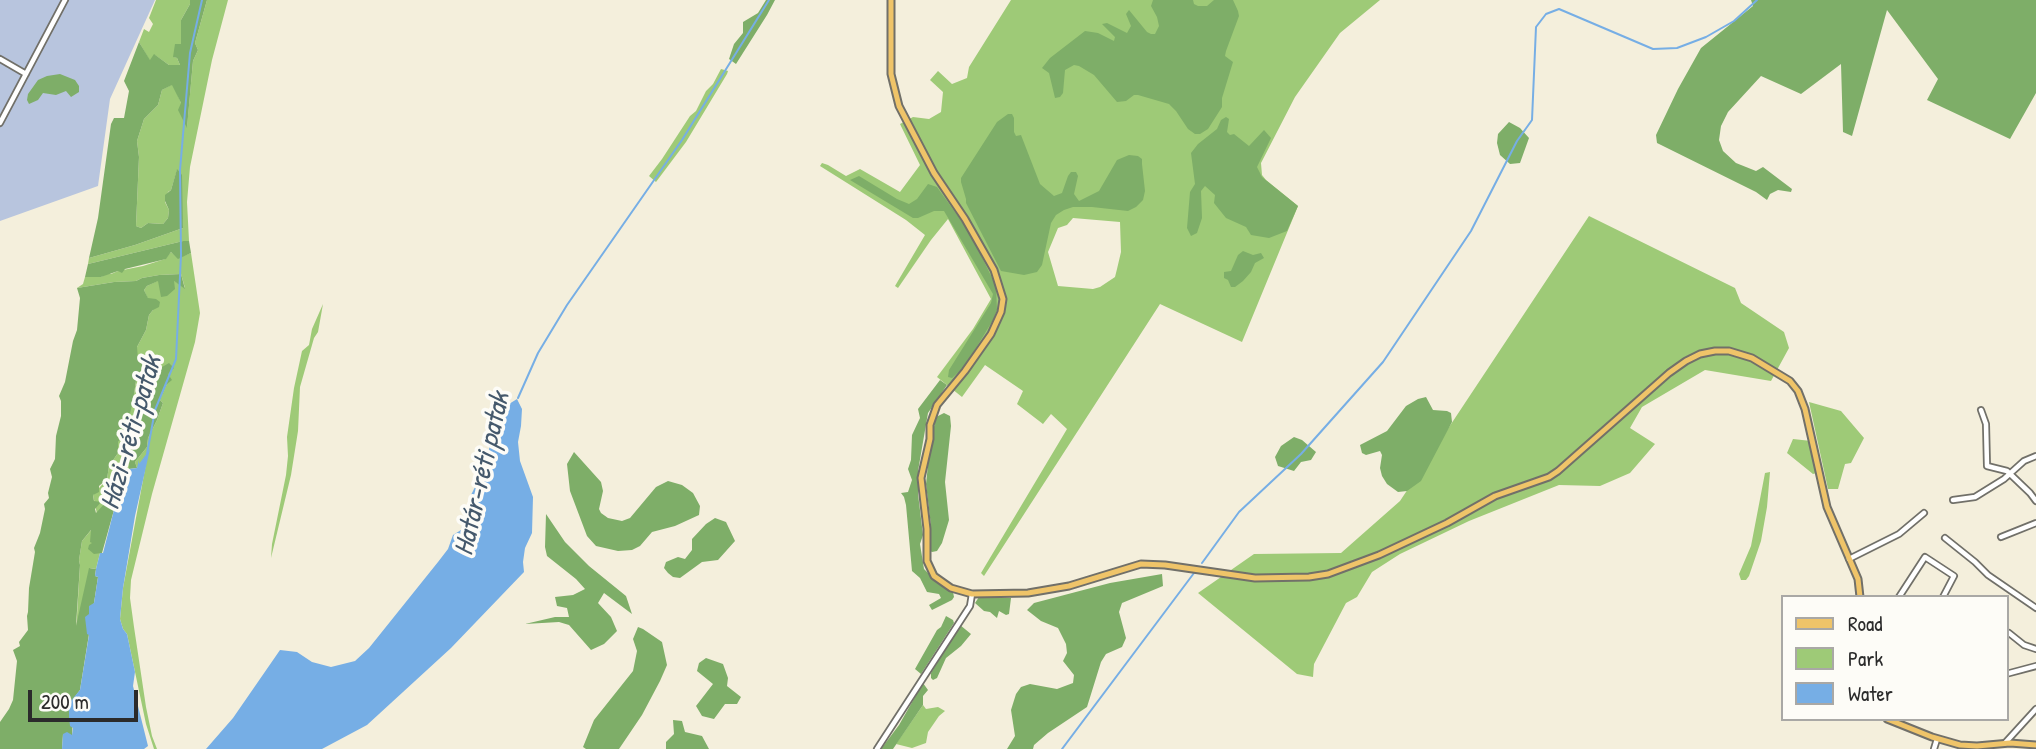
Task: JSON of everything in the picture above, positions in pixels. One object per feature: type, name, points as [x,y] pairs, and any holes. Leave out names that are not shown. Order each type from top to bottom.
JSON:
[{"type":"main road","points":[[891,0],[891,74],[900,106],[934,173],[965,219],[994,270],[1003,299],[1001,312],[991,334],[937,405],[921,478],[928,566],[934,576],[951,588],[972,594],[1046,591],[1141,564],[1255,578],[1328,574],[1379,555],[1495,496],[1549,477],[1686,361],[1714,351],[1729,351],[1752,358],[1790,381],[1798,391],[1805,409],[1827,508],[1859,584],[1860,595]]},
{"type":"main road","points":[[1892,721],[1960,746],[2005,743],[2036,746]]},
{"type":"street","points":[[0,123],[65,0]]},
{"type":"street","points":[[0,59],[26,74]]},
{"type":"street","points":[[1981,410],[1986,424],[1987,466],[2010,474],[2036,501]]},
{"type":"street","points":[[1953,500],[1975,497],[2010,474],[2024,461],[2036,456]]},
{"type":"street","points":[[1849,559],[1899,534],[1924,513]]},
{"type":"street","points":[[2001,537],[2036,523]]},
{"type":"street","points":[[1945,538],[1988,575],[2036,608]]},
{"type":"street","points":[[1900,595],[1924,557],[1954,576],[1943,595]]},
{"type":"street","points":[[877,749],[970,606],[972,594]]},
{"type":"street","points":[[2009,632],[2024,645],[2036,649]]},
{"type":"street","points":[[2008,673],[2036,666]]},
{"type":"street","points":[[2005,743],[2036,709]]},
{"type":"street","points":[[1934,749],[1937,739]]},
{"type":"shaded area","points":[[0,0],[155,0],[110,99],[98,186],[0,221]]},
{"type":"green space","points":[[156,0],[190,0],[181,20],[181,44],[174,57],[180,65],[169,65],[155,55],[150,61],[139,42],[144,29],[149,32],[153,24],[149,18]]},
{"type":"green space","points":[[190,0],[207,0],[195,43],[198,50],[193,61],[187,128],[178,110],[181,103],[172,85],[162,90],[158,105],[144,119],[137,141],[139,157],[136,226],[141,228],[148,223],[163,224],[168,218],[165,195],[171,190],[177,169],[182,175],[183,228],[89,258],[98,218],[111,124],[114,118],[124,118],[129,91],[124,81],[139,42],[150,60],[154,54],[169,65],[180,65],[177,58],[173,57],[175,44],[181,44],[181,20]]},
{"type":"green space","points":[[207,0],[228,0],[212,60],[190,167],[187,202],[189,241],[88,264],[89,258],[183,228],[177,170],[165,202],[169,210],[168,218],[163,224],[148,223],[141,228],[136,226],[139,157],[137,141],[144,119],[158,105],[162,90],[173,84],[187,127],[193,61],[198,50],[195,43]]},
{"type":"green space","points":[[766,0],[775,0],[736,64],[729,59],[734,44],[743,33],[743,22],[758,13]]},
{"type":"green space","points":[[1011,0],[1380,0],[1340,33],[1295,97],[1261,163],[1262,175],[1266,180],[1298,206],[1242,342],[1160,304],[984,576],[981,573],[1067,429],[1051,414],[1043,424],[1017,404],[1023,391],[985,365],[962,397],[937,377],[973,329],[991,299],[948,219],[898,288],[895,286],[925,235],[906,220],[820,166],[822,163],[828,165],[846,176],[860,169],[900,192],[920,165],[900,124],[913,117],[929,119],[941,112],[943,92],[930,80],[938,71],[952,84],[967,78],[969,67]],"holes":[[[1073,218],[1120,222],[1121,252],[1115,277],[1093,289],[1058,286],[1048,252],[1058,228],[1067,225]]]},
{"type":"green space","points":[[1153,0],[1193,0],[1198,6],[1207,6],[1214,0],[1233,0],[1238,11],[1239,16],[1225,56],[1233,62],[1222,98],[1222,107],[1208,129],[1200,134],[1188,129],[1169,104],[1138,95],[1117,102],[1094,75],[1079,66],[1074,65],[1065,70],[1063,93],[1055,98],[1049,73],[1042,68],[1050,58],[1085,31],[1098,33],[1114,41],[1115,37],[1102,24],[1107,23],[1127,33],[1131,26],[1126,14],[1129,10],[1147,32],[1155,34],[1159,26],[1151,6]]},
{"type":"green space","points":[[1751,0],[2036,0],[2036,93],[2010,139],[1927,100],[1938,79],[1887,10],[1852,136],[1843,132],[1841,64],[1801,94],[1761,76],[1728,112],[1721,126],[1719,140],[1723,151],[1736,163],[1756,171],[1763,167],[1792,189],[1791,192],[1778,190],[1770,194],[1767,200],[1657,143],[1656,135],[1701,48],[1753,6]]},
{"type":"green space","points":[[721,69],[728,71],[727,74],[686,142],[656,182],[649,176],[696,111]]},
{"type":"green space","points":[[60,74],[75,80],[79,92],[71,97],[66,91],[56,95],[43,93],[38,100],[29,104],[28,94],[38,80]]},
{"type":"green space","points":[[1012,114],[1014,118],[1014,132],[1016,136],[1021,135],[1040,184],[1054,196],[1062,193],[1071,172],[1076,172],[1078,176],[1074,194],[1079,201],[1099,191],[1117,160],[1129,155],[1142,159],[1145,191],[1143,200],[1136,207],[1128,211],[1092,207],[1064,210],[1056,215],[1051,223],[1042,265],[1037,272],[1024,275],[1001,271],[966,203],[961,182],[997,122]]},
{"type":"green space","points":[[1226,117],[1229,119],[1227,132],[1249,146],[1264,130],[1271,138],[1257,167],[1262,177],[1298,206],[1287,231],[1269,238],[1251,235],[1246,227],[1226,218],[1214,203],[1215,195],[1205,186],[1201,191],[1202,218],[1197,233],[1191,236],[1187,228],[1190,192],[1195,184],[1191,153]]},
{"type":"green space","points":[[1509,122],[1520,128],[1529,138],[1520,163],[1510,164],[1500,155],[1498,134]]},
{"type":"green space","points":[[859,176],[909,204],[917,199],[928,184],[937,187],[970,233],[996,286],[997,310],[993,320],[965,366],[952,378],[948,377],[949,370],[991,303],[993,294],[944,211],[934,211],[913,218],[850,180]]},
{"type":"green space","points":[[1589,216],[1735,288],[1741,303],[1784,332],[1789,348],[1771,381],[1705,370],[1642,407],[1630,428],[1655,444],[1630,473],[1600,486],[1559,485],[1469,521],[1400,554],[1372,572],[1357,597],[1346,603],[1314,664],[1313,677],[1297,674],[1198,593],[1254,554],[1341,553],[1400,501]]},
{"type":"green space","points":[[189,241],[191,253],[178,259],[171,252],[166,259],[125,269],[122,273],[118,271],[101,277],[85,277],[88,264]]},
{"type":"green space","points":[[1243,251],[1253,255],[1261,253],[1264,258],[1255,263],[1243,281],[1231,287],[1224,278],[1224,272],[1231,271],[1238,255]]},
{"type":"green space","points":[[171,252],[178,258],[191,253],[200,313],[195,342],[131,580],[130,598],[146,707],[157,749],[154,749],[127,634],[120,619],[123,588],[148,453],[137,468],[135,462],[147,447],[167,384],[157,370],[148,408],[128,443],[132,443],[132,456],[125,456],[129,461],[130,477],[127,479],[124,470],[110,503],[97,514],[93,495],[107,479],[109,466],[118,453],[118,442],[133,401],[137,347],[153,310],[144,290],[159,280],[173,280],[185,288],[181,274],[77,288],[83,284],[85,277],[101,277],[143,266],[165,259]]},
{"type":"green space","points":[[181,274],[185,289],[174,281],[175,289],[167,296],[161,297],[158,281],[144,290],[148,298],[160,302],[159,307],[149,315],[146,330],[137,347],[138,359],[148,361],[142,365],[144,373],[137,374],[125,434],[118,442],[118,453],[109,466],[107,479],[99,486],[99,492],[93,495],[94,501],[101,502],[95,509],[96,513],[106,502],[110,503],[114,495],[109,491],[118,469],[124,470],[127,479],[114,510],[102,553],[94,554],[88,549],[92,543],[91,530],[82,541],[76,626],[89,568],[96,569],[95,576],[98,577],[80,690],[74,698],[72,736],[63,734],[62,749],[0,749],[0,722],[13,700],[17,661],[13,650],[20,646],[19,642],[28,630],[34,548],[40,533],[44,504],[49,498],[52,477],[50,469],[55,459],[56,436],[61,416],[59,396],[65,382],[77,330],[80,298],[77,288]]},
{"type":"green space","points":[[323,304],[318,332],[300,387],[298,431],[291,475],[271,558],[286,475],[287,437],[294,388],[302,351],[309,345],[312,329]]},
{"type":"green space","points":[[169,363],[174,368],[168,374],[172,380],[167,384],[160,400],[163,403],[148,438],[147,447],[135,462],[137,468],[129,469],[129,461],[123,456],[132,456],[132,444],[128,442],[135,416],[148,408],[157,370]]},
{"type":"green space","points":[[940,380],[947,385],[928,413],[918,471],[923,535],[920,544],[924,569],[940,585],[953,592],[954,597],[932,610],[929,605],[941,598],[939,594],[927,592],[920,578],[912,571],[906,505],[901,493],[908,492],[912,480],[908,469],[912,435],[920,418],[918,409]]},
{"type":"green space","points":[[1426,397],[1433,410],[1451,413],[1452,422],[1421,481],[1407,491],[1398,492],[1387,484],[1382,476],[1380,451],[1366,455],[1362,453],[1360,445],[1387,431],[1406,406]]},
{"type":"green space","points":[[1809,402],[1841,411],[1864,438],[1851,463],[1845,464],[1838,489],[1828,489]]},
{"type":"green space","points":[[944,413],[950,416],[951,426],[945,482],[949,520],[942,543],[937,551],[932,552],[926,484],[936,417]]},
{"type":"green space","points":[[1294,437],[1316,452],[1311,460],[1301,462],[1294,471],[1278,466],[1275,457],[1281,446]]},
{"type":"green space","points":[[1793,439],[1811,441],[1817,473],[1813,474],[1787,453]]},
{"type":"green space","points":[[574,452],[601,482],[603,491],[599,509],[608,518],[622,521],[630,518],[656,487],[668,481],[682,485],[693,493],[700,506],[699,515],[675,526],[652,532],[640,546],[632,550],[618,551],[596,546],[587,536],[570,491],[567,464]]},
{"type":"green space","points":[[1770,472],[1761,541],[1749,576],[1746,580],[1741,580],[1739,574],[1751,546],[1765,473]]},
{"type":"green space","points":[[546,514],[565,542],[626,596],[632,614],[604,593],[598,603],[611,617],[617,631],[604,644],[591,650],[569,625],[559,622],[525,624],[555,617],[569,617],[567,608],[557,606],[555,597],[573,595],[585,589],[547,556]]},
{"type":"green space","points":[[715,518],[726,522],[735,541],[718,560],[702,562],[680,578],[673,577],[664,568],[666,562],[678,557],[685,559],[692,550],[692,539]]},
{"type":"green space","points":[[92,529],[93,543],[100,553],[96,569],[90,568],[76,633],[79,560],[82,541]]},
{"type":"green space","points":[[1162,574],[1163,586],[1122,603],[1119,612],[1126,638],[1122,647],[1106,654],[1101,662],[1087,707],[1048,733],[1033,749],[1007,749],[1015,736],[1011,710],[1021,687],[1030,684],[1057,689],[1073,683],[1074,675],[1063,661],[1067,653],[1066,644],[1058,628],[1041,621],[1027,610],[1034,603],[1110,583]]},
{"type":"green space","points":[[979,597],[1011,598],[1009,614],[999,611],[997,618],[984,611],[975,603]]},
{"type":"green space","points":[[946,616],[954,623],[921,674],[915,669]]},
{"type":"green space","points":[[960,625],[971,634],[946,658],[937,678],[933,680],[931,673]]},
{"type":"green space","points":[[638,627],[662,642],[667,665],[642,715],[619,749],[586,749],[583,747],[594,720],[633,671],[637,651],[633,639]]},
{"type":"green space","points":[[706,658],[723,664],[728,678],[727,686],[741,697],[737,704],[725,704],[714,719],[702,716],[696,706],[713,684],[697,671],[699,663]]},
{"type":"green space","points":[[923,683],[928,690],[923,696],[923,705],[893,749],[881,749],[899,725]]},
{"type":"green space","points":[[923,705],[926,709],[938,707],[945,711],[928,732],[926,743],[912,748],[896,744]]},
{"type":"green space","points":[[673,720],[682,721],[685,732],[702,736],[709,749],[666,749],[666,742],[674,734]]},
{"type":"water","points":[[517,399],[522,409],[518,442],[520,461],[533,497],[532,533],[525,548],[524,572],[451,648],[367,725],[322,749],[206,749],[233,718],[280,650],[297,652],[312,662],[331,667],[355,661],[369,648],[448,549],[453,535],[461,530],[470,497],[478,481],[475,476],[482,456],[489,451],[490,435],[499,428],[509,404]]},
{"type":"water","points":[[150,449],[135,516],[120,619],[127,634],[135,672],[133,686],[148,746],[144,749],[62,749],[63,734],[67,732],[72,735],[69,703],[80,690],[89,635],[85,617],[89,614],[89,606],[94,603],[98,577],[95,576],[100,553],[103,553],[114,510],[130,477],[129,469],[137,468],[139,460],[139,464]]},
{"type":"waterway","name":"Házi-réti-patak","points":[[147,454],[155,410],[176,359],[181,255],[180,170],[190,53],[202,0]]},
{"type":"waterway","name":"Határ-réti patak","points":[[518,398],[538,353],[567,305],[682,140],[769,0]]},
{"type":"waterway","points":[[1202,563],[1239,512],[1301,454],[1383,362],[1471,231],[1517,141],[1532,120],[1536,27],[1546,14],[1559,9],[1653,49],[1677,48],[1706,37],[1734,21],[1757,0]]},
{"type":"waterway","points":[[1062,749],[1194,573]]}]
